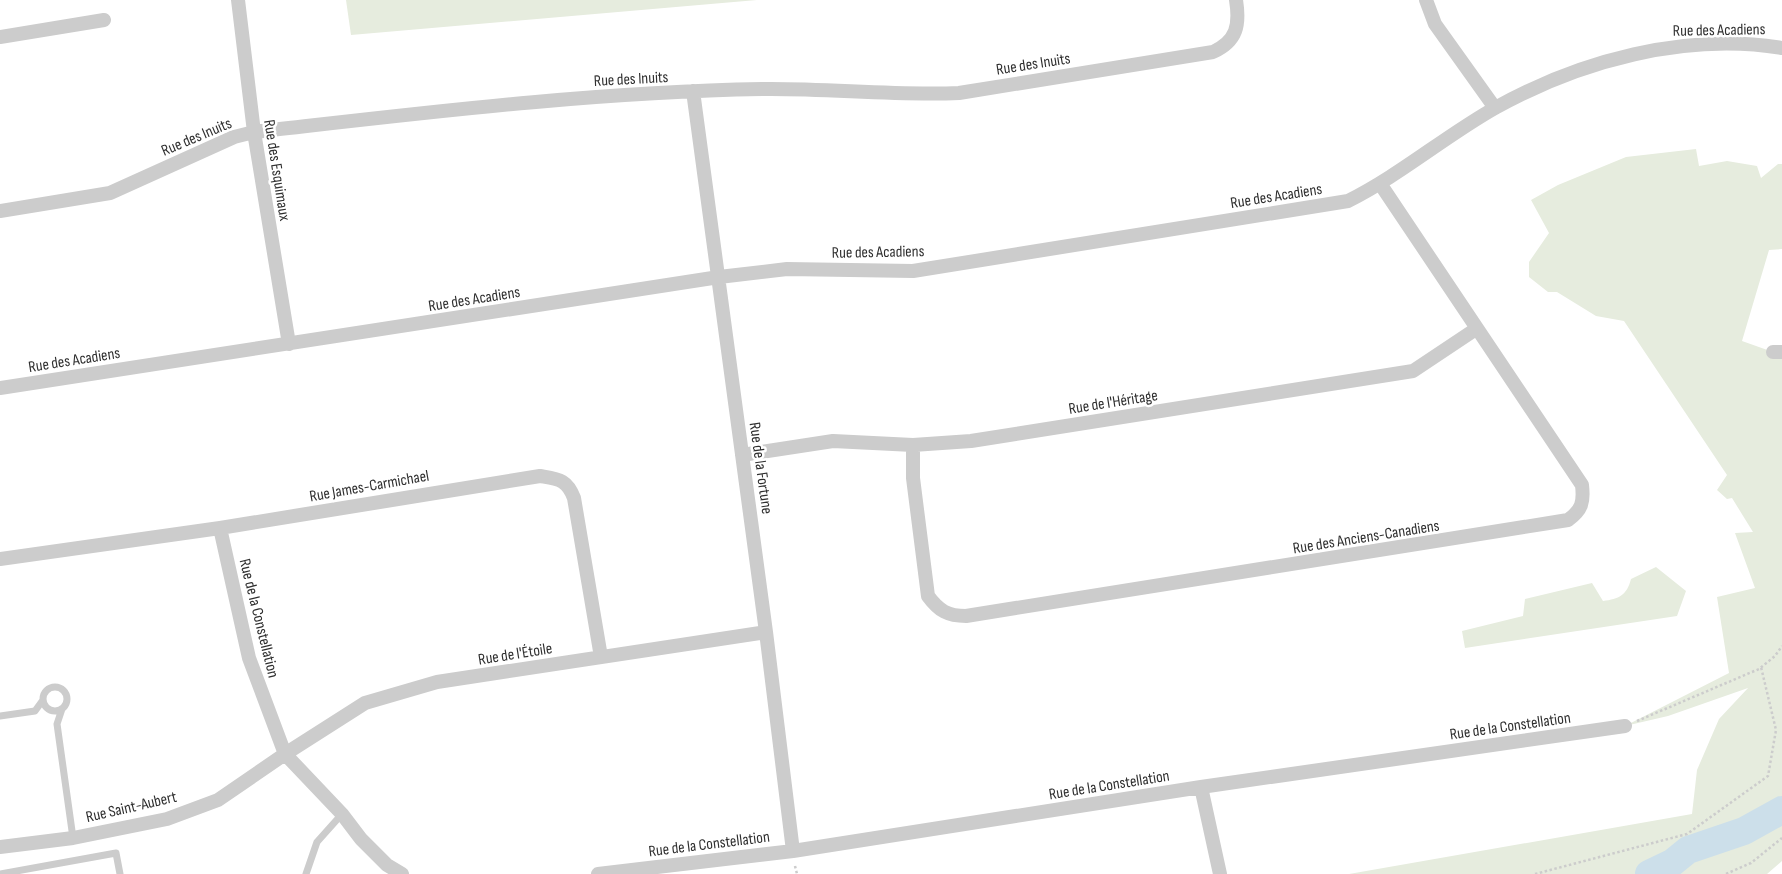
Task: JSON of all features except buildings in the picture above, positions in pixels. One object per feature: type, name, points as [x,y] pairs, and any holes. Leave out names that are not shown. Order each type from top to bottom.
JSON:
[{"type":"street","name":"Rue des Esquimaux","points":[[238,0],[254,132],[289,344]]},
{"type":"street","name":"Rue des Inuits","points":[[0,211],[110,193],[234,137],[254,132],[530,102],[693,91],[791,89],[930,95],[959,93],[1213,52],[1226,46],[1235,32],[1239,17],[1236,0]]},
{"type":"street","points":[[1426,0],[1435,24],[1495,108]]},
{"type":"street","points":[[0,37],[104,20]]},
{"type":"street","name":"Rue des Acadiens","points":[[0,388],[719,277],[787,269],[913,271],[1348,201],[1381,185],[1495,108],[1566,75],[1634,54],[1677,45],[1766,45],[1782,48]]},
{"type":"street","name":"Rue de la Fortune","points":[[693,91],[766,632],[793,851]]},
{"type":"street","name":"Rue des Anciens-Canadiens","points":[[913,445],[913,478],[928,596],[938,609],[951,616],[966,616],[1014,609],[1568,520],[1580,511],[1584,498],[1582,485],[1381,185]]},
{"type":"street","name":"Rue de l'Héritage","points":[[742,455],[833,441],[913,445],[971,441],[1413,371],[1476,329]]},
{"type":"street","name":"Rue James-Carmichael","points":[[0,559],[220,528],[522,477],[540,476],[557,479],[569,486],[574,498],[601,657]]},
{"type":"street","name":"Rue de la Constellation","points":[[220,528],[249,658],[285,754],[342,814],[361,839],[387,865],[402,874]]},
{"type":"street","name":"Rue de l'Étoile","points":[[285,754],[365,704],[437,682],[766,632]]},
{"type":"street","name":"Rue de la Constellation","points":[[598,874],[793,851],[1201,788],[1625,726]]},
{"type":"street","name":"Rue Saint-Aubert","points":[[0,847],[73,838],[167,819],[218,800],[285,754]]},
{"type":"street","points":[[1201,788],[1220,874]]},
{"type":"lane","points":[[0,716],[35,711],[48,690],[61,689],[67,699],[57,724],[73,838]]},
{"type":"lane","points":[[43,700],[46,708],[51,711],[62,709]]},
{"type":"lane","points":[[306,874],[317,842],[342,814]]},
{"type":"lane","points":[[0,874],[116,853],[120,874]]},
{"type":"path","points":[[1625,726],[1761,667],[1775,656],[1782,646]]},
{"type":"path","points":[[1535,874],[1687,834],[1768,776],[1776,730],[1761,667]]},
{"type":"path","points":[[1726,874],[1751,863],[1782,838]]},
{"type":"shaded area","points":[[346,0],[757,0],[351,35]]},
{"type":"shaded area","points":[[1696,149],[1699,166],[1727,161],[1757,166],[1761,178],[1778,164],[1782,164],[1782,249],[1769,250],[1742,341],[1773,352],[1782,352],[1782,861],[1767,874],[1349,874],[1692,814],[1697,770],[1719,719],[1748,688],[1668,716],[1625,726],[1729,673],[1717,597],[1755,588],[1735,533],[1753,532],[1732,498],[1727,499],[1717,490],[1727,475],[1624,321],[1596,316],[1557,292],[1548,292],[1529,277],[1529,262],[1549,233],[1531,200],[1558,185],[1626,157]]},
{"type":"shaded area","points":[[1656,567],[1686,591],[1677,616],[1465,648],[1462,631],[1523,616],[1525,599],[1592,583],[1603,601],[1614,599],[1625,592],[1631,579]]},
{"type":"waterway","points":[[1649,874],[1672,863],[1688,850],[1744,831],[1782,810]]}]
